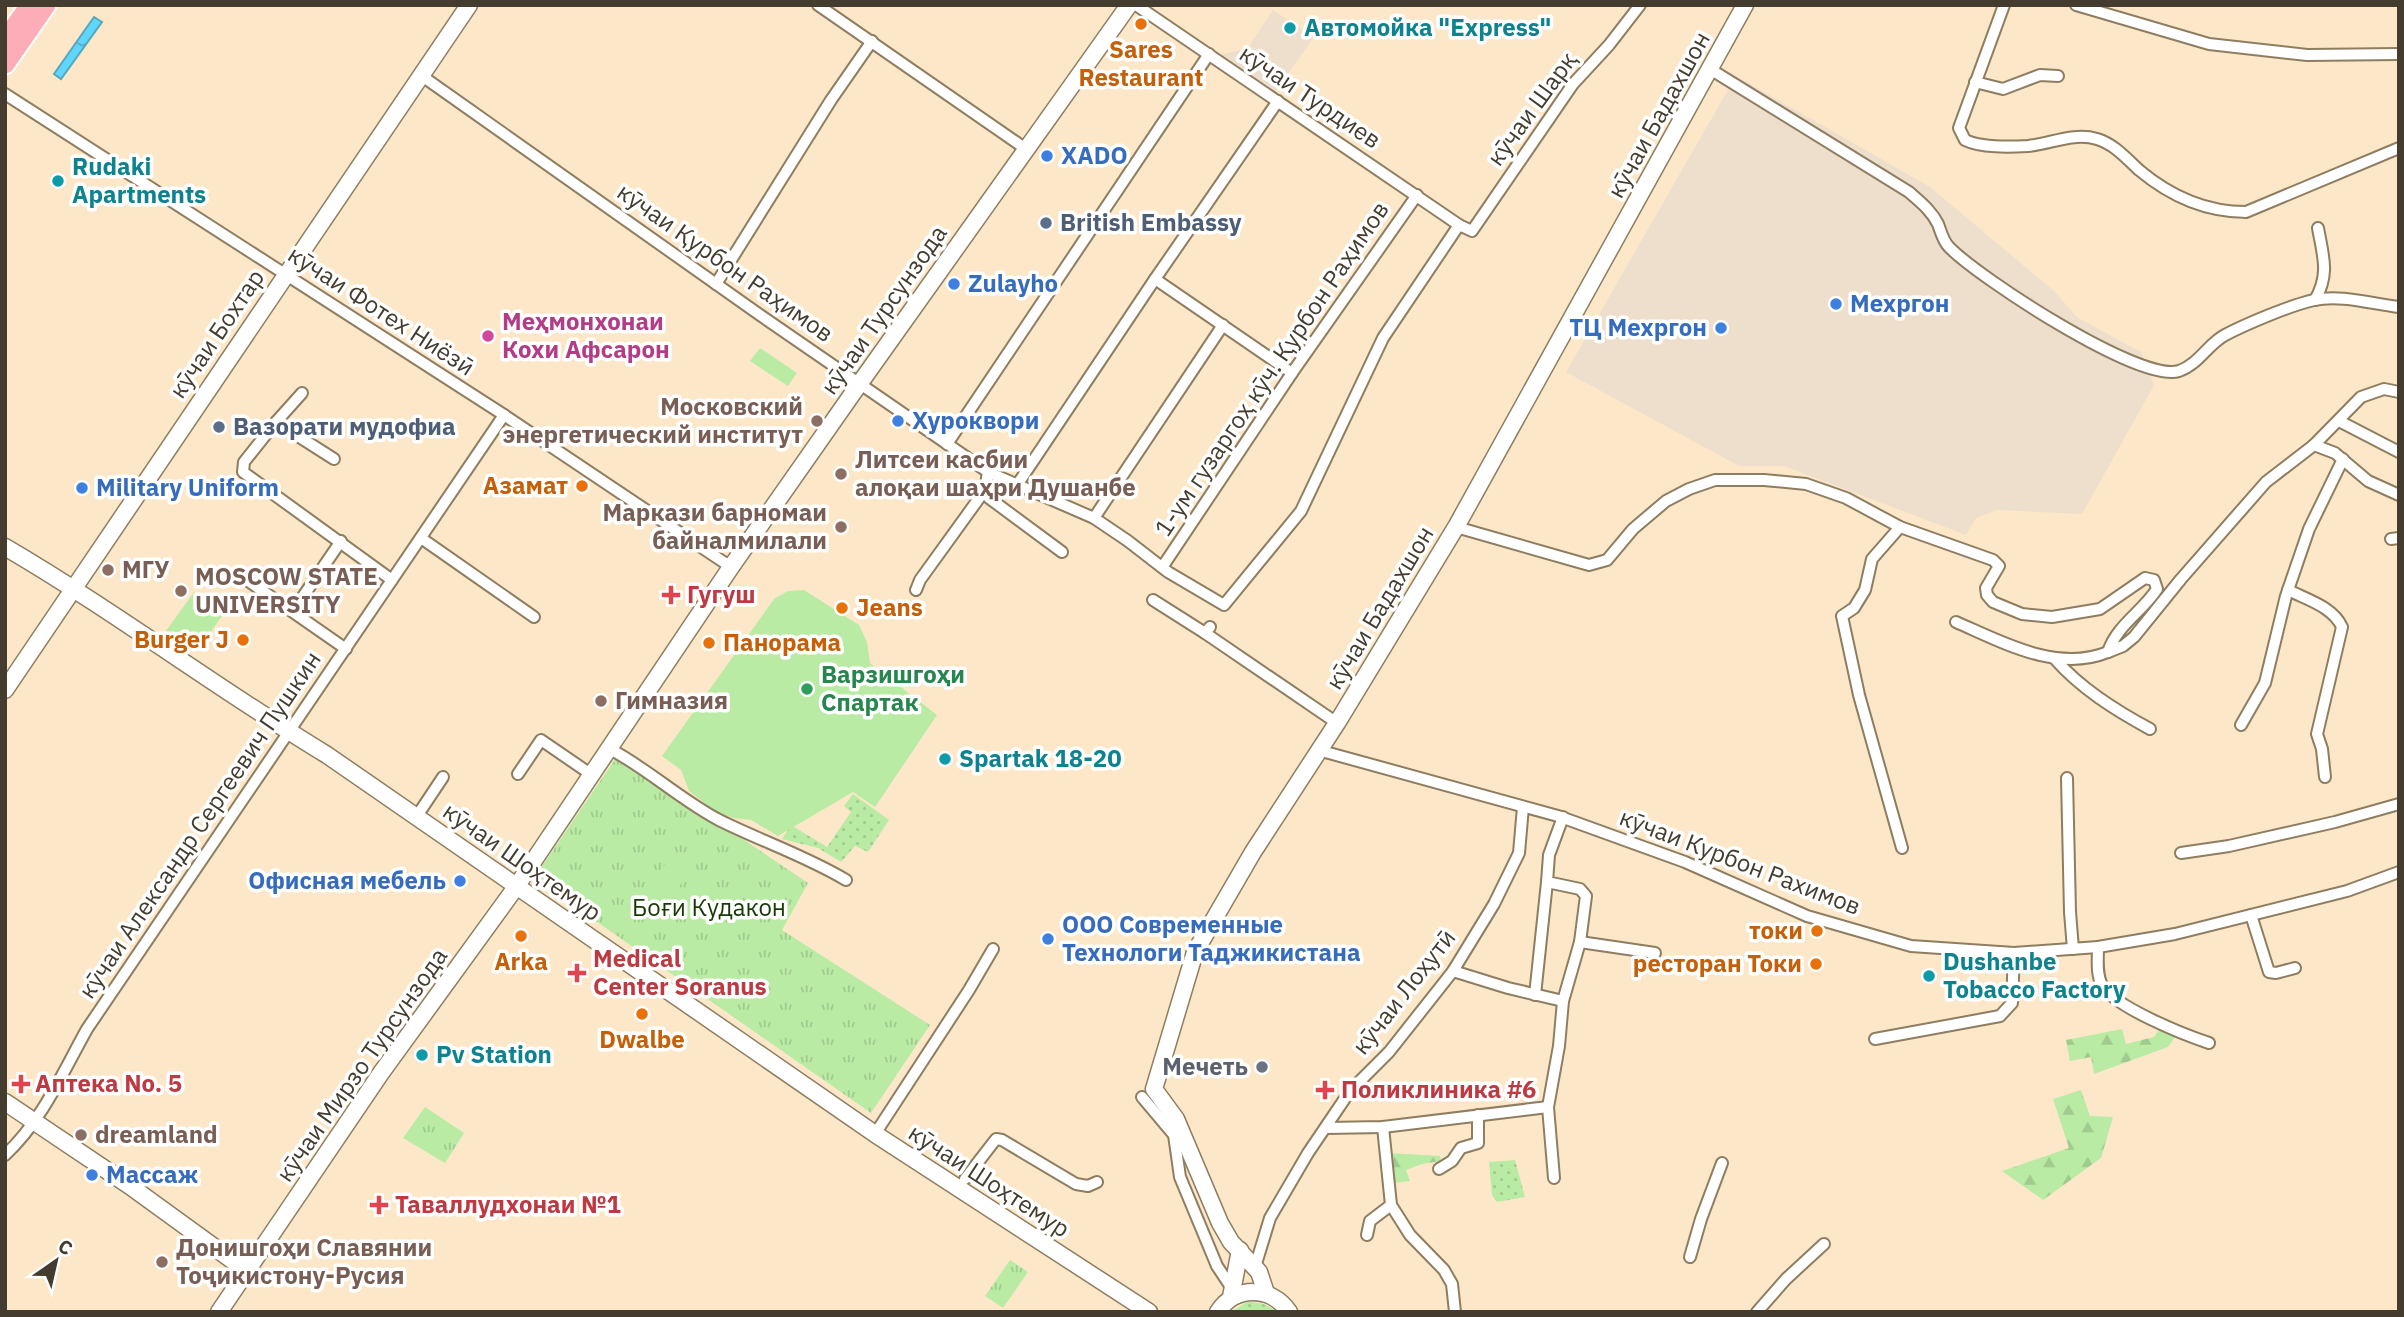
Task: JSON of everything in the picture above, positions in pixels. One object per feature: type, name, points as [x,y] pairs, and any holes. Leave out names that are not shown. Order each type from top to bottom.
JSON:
[{"type":"highway","points":[[5,40],[30,5]]},
{"type":"highway","points":[[5,64],[46,5]]},
{"type":"main road","name":"кӯчаи Бохтар","points":[[5,690],[469,5]]},
{"type":"main road","name":"кӯчаи Турсунзода","points":[[516,887],[732,567],[1129,5]]},
{"type":"main road","name":"кӯчаи Бадахшон","points":[[1266,1293],[1259,1272],[1236,1246],[1212,1209],[1176,1119],[1154,1089],[1195,952],[1253,852],[1337,723],[1456,527],[1745,5]]},
{"type":"main road","name":"кӯчаи Шоҳтемур","points":[[5,547],[73,587],[417,816],[874,1134],[1149,1312]]},
{"type":"main road","name":"кӯчаи Мирзо Турсунзода","points":[[247,1271],[381,1073],[516,887]]},
{"type":"main road","points":[[5,1102],[139,1192],[247,1271],[219,1312]]},
{"type":"main road","points":[[1218,1312],[1232,1294],[1236,1246]]},
{"type":"main road","points":[[1232,1294],[1248,1291],[1266,1293],[1276,1298],[1289,1312]]},
{"type":"street","points":[[818,5],[1026,149]]},
{"type":"street","name":"кӯчаи Турдиев","points":[[1136,5],[1459,225]]},
{"type":"street","name":"кӯчаи Шарқ","points":[[1459,225],[1472,231],[1573,84],[1609,45],[1640,5]]},
{"type":"street","points":[[2004,5],[1959,128],[1965,140],[1973,144],[2028,146],[2070,138],[2098,139],[2115,147],[2143,173],[2182,199],[2229,212],[2246,212],[2399,148]]},
{"type":"street","points":[[2076,5],[2209,44],[2307,55],[2399,54]]},
{"type":"street","points":[[716,284],[831,100],[872,41]]},
{"type":"street","points":[[947,444],[1209,54]]},
{"type":"street","points":[[1710,69],[1909,192],[1929,209],[1948,247],[2031,307],[2080,338],[2150,368],[2178,372],[2191,366],[2224,335],[2315,300],[2336,299],[2399,307]]},
{"type":"street","points":[[1975,82],[2003,89],[2039,75],[2058,76]]},
{"type":"street","name":"кӯчаи Қурбон Раҳимов","points":[[422,76],[988,472],[1094,518],[1178,578],[1224,605],[1294,522],[1383,338],[1459,225]]},
{"type":"street","name":"кӯчаи Фотех Ниёзӣ","points":[[5,94],[101,153],[504,415],[732,567]]},
{"type":"street","points":[[1017,485],[1278,101]]},
{"type":"street","name":"1-ум гузаргоҳ кӯч. Қурбон Раҳимов","points":[[1163,566],[1417,195]]},
{"type":"street","points":[[2315,300],[2325,274],[2318,228]]},
{"type":"street","points":[[1155,279],[1293,373]]},
{"type":"street","points":[[1094,518],[1223,326]]},
{"type":"street","points":[[1955,622],[2013,646],[2054,658],[2085,660],[2123,646],[2134,637],[2180,579],[2266,482],[2314,445],[2361,397],[2384,389],[2399,392]]},
{"type":"street","points":[[302,393],[244,462],[243,472],[392,580]]},
{"type":"street","name":"кӯчаи Александр Сергеевич Пушкин","points":[[5,1155],[24,1138],[87,1029],[504,415]]},
{"type":"street","points":[[2339,421],[2399,452]]},
{"type":"street","points":[[276,422],[334,459]]},
{"type":"street","points":[[2314,445],[2343,459],[2368,481],[2399,495]]},
{"type":"street","points":[[2241,725],[2265,683],[2288,590],[2309,528],[2343,459]]},
{"type":"street","points":[[916,590],[920,580],[985,490],[988,472]]},
{"type":"street","points":[[1456,527],[1575,562],[1600,564],[1607,561],[1633,529],[1666,501],[1689,489],[1715,480],[1764,480],[1806,484],[1846,498],[1899,527],[1980,553],[1997,562],[1998,570],[1986,588],[1987,595],[1993,602],[2022,614],[2052,617],[2100,609],[2145,578],[2154,580],[2157,589],[2151,599],[2121,627],[2108,652]]},
{"type":"street","points":[[985,490],[989,498],[1062,552]]},
{"type":"street","points":[[1899,527],[1872,559],[1866,590],[1854,608],[1842,616],[1859,695],[1902,848]]},
{"type":"street","points":[[421,538],[534,617]]},
{"type":"street","points":[[293,611],[341,541]]},
{"type":"street","points":[[244,578],[346,649]]},
{"type":"street","points":[[2288,590],[2327,609],[2337,617],[2342,627],[2317,734],[2322,748],[2325,778]]},
{"type":"street","points":[[1153,600],[1208,630],[1337,723]]},
{"type":"street","points":[[2054,658],[2082,685],[2121,713],[2150,729]]},
{"type":"street","points":[[518,774],[541,740],[592,775]]},
{"type":"street","points":[[610,749],[717,819],[823,866],[846,880]]},
{"type":"street","name":"кӯчаи Курбон Рахимов","points":[[1318,750],[1563,817],[1685,862],[1807,916],[1911,946],[2014,953],[2098,947],[2175,934],[2347,891],[2399,872]]},
{"type":"street","points":[[417,816],[443,777]]},
{"type":"street","points":[[2067,778],[2073,949]]},
{"type":"street","points":[[2181,853],[2230,846],[2399,804]]},
{"type":"street","name":"кӯчаи Лоҳутӣ","points":[[1255,1266],[1270,1218],[1350,1091],[1389,1052],[1453,971],[1494,904],[1519,853],[1523,807]]},
{"type":"street","points":[[1535,995],[1549,855],[1563,817]]},
{"type":"street","points":[[1546,881],[1585,892],[1584,922],[1563,1001],[1559,1045],[1548,1107],[1554,1178]]},
{"type":"street","points":[[2251,915],[2269,972],[2276,974],[2295,968]]},
{"type":"street","points":[[1580,942],[1655,953]]},
{"type":"street","points":[[2098,947],[2101,983],[2110,995],[2175,1031],[2209,1043]]},
{"type":"street","points":[[874,1134],[993,949]]},
{"type":"street","points":[[1874,1039],[2000,1016],[2012,1003],[2014,953]]},
{"type":"street","points":[[1453,971],[1563,1001]]},
{"type":"street","points":[[1142,1097],[1174,1135],[1180,1177],[1217,1266],[1232,1294]]},
{"type":"street","points":[[1326,1128],[1383,1127],[1548,1107]]},
{"type":"street","points":[[1439,1169],[1452,1161],[1461,1148],[1478,1143],[1478,1115]]},
{"type":"street","points":[[1383,1127],[1391,1205],[1410,1235],[1444,1270],[1451,1284],[1455,1312]]},
{"type":"street","points":[[965,1179],[996,1139],[1076,1184],[1087,1186],[1097,1182]]},
{"type":"street","points":[[1690,1257],[1722,1163]]},
{"type":"street","points":[[1367,1235],[1373,1217],[1391,1205]]},
{"type":"street","points":[[1757,1312],[1786,1279],[1824,1244]]},
{"type":"shaded area","name":"Автомойка \"Express\"","points":[[1273,10],[1314,37],[1276,91],[1220,55],[1248,48]]},
{"type":"shaded area","name":"Мехргон","points":[[1736,76],[1930,187],[2054,291],[2078,318],[2141,352],[2154,385],[2082,514],[1997,510],[1976,518],[1966,535],[1784,466],[1739,466],[1566,372]]},
{"type":"green space","points":[[760,348],[797,373],[788,386],[750,361]]},
{"type":"green space","name":"Варзишгоҳи Спартак","points":[[804,590],[859,625],[867,642],[870,663],[937,715],[875,807],[853,792],[778,836],[751,820],[719,813],[689,791],[681,770],[662,756],[774,599],[788,591]]},
{"type":"green space","points":[[194,592],[224,613],[197,652],[166,631]]},
{"type":"green space","name":"Боғи Кудакон","points":[[618,755],[808,883],[782,930],[930,1025],[871,1113],[534,878]]},
{"type":"green space","points":[[853,794],[889,820],[868,852],[855,846],[841,862],[818,848],[782,839],[791,825],[827,847],[851,812],[844,806]]},
{"type":"green space","points":[[669,858],[689,871],[666,908],[645,895]]},
{"type":"green space","points":[[2162,1025],[2177,1034],[2168,1047],[2094,1074],[2091,1057],[2070,1061],[2066,1040],[2122,1029],[2126,1044],[2154,1037]]},
{"type":"green space","points":[[2081,1090],[2090,1116],[2113,1117],[2101,1158],[2043,1200],[2002,1171],[2069,1148],[2053,1099]]},
{"type":"green space","points":[[425,1107],[464,1133],[445,1163],[403,1138]]},
{"type":"green space","points":[[1389,1153],[1440,1156],[1441,1161],[1406,1170],[1410,1181],[1394,1183]]},
{"type":"green space","points":[[1515,1160],[1525,1197],[1497,1202],[1492,1195],[1489,1162]]},
{"type":"green space","points":[[1010,1260],[1028,1272],[1003,1308],[985,1296]]},
{"type":"green space","points":[[1247,1302],[1263,1304],[1277,1312],[1231,1312]]},
{"type":"water","points":[[94,17],[102,22],[61,79],[54,74]]},
{"type":"place","name":"Sares Restaurant","points":[[1141,24]]},
{"type":"place","name":"Автомойка \"Express\"","points":[[1290,28]]},
{"type":"place","name":"XADO","points":[[1047,156]]},
{"type":"place","name":"Rudaki Apartments","points":[[58,181]]},
{"type":"place","name":"British Embassy","points":[[1046,223]]},
{"type":"place","name":"Zulayho","points":[[954,284]]},
{"type":"place","name":"Мехргон","points":[[1836,304]]},
{"type":"place","name":"ТЦ Мехргон","points":[[1721,328]]},
{"type":"place","name":"Меҳмонхонаи Кохи Афсарон","points":[[488,336]]},
{"type":"place","name":"Московский энергетический институт","points":[[817,421]]},
{"type":"place","name":"Хуроквори","points":[[898,421]]},
{"type":"place","name":"Вазорати мудофиа","points":[[219,427]]},
{"type":"place","name":"Литсеи касбии алоқаи шаҳри Душанбе","points":[[841,474]]},
{"type":"place","name":"Азамат","points":[[582,486]]},
{"type":"place","name":"Military Uniform","points":[[82,488]]},
{"type":"place","name":"Маркази барномаи байналмилали","points":[[841,527]]},
{"type":"place","name":"МГУ","points":[[108,570]]},
{"type":"place","name":"MOSCOW STATE UNIVERSITY","points":[[181,591]]},
{"type":"place","name":"Гугуш","points":[[671,595]]},
{"type":"place","name":"Jeans","points":[[842,608]]},
{"type":"place","name":"Burger J","points":[[243,640]]},
{"type":"place","name":"Панорама","points":[[709,643]]},
{"type":"place","name":"Варзишгоҳи Спартак","points":[[807,689]]},
{"type":"place","name":"Гимназия","points":[[601,701]]},
{"type":"place","name":"Spartak 18-20","points":[[945,759]]},
{"type":"place","name":"Офисная мебель","points":[[460,881]]},
{"type":"place","name":"токи","points":[[1817,931]]},
{"type":"place","name":"Arka","points":[[521,936]]},
{"type":"place","name":"ООО Современные Технологи Таджикистана","points":[[1048,939]]},
{"type":"place","name":"ресторан Токи","points":[[1816,964]]},
{"type":"place","name":"Medical Center Soranus","points":[[577,973]]},
{"type":"place","name":"Dushanbe Tobacco Factory","points":[[1929,976]]},
{"type":"place","name":"Dwalbe","points":[[642,1014]]},
{"type":"place","name":"Pv Station","points":[[422,1055]]},
{"type":"place","name":"Мечеть","points":[[1262,1067]]},
{"type":"place","name":"Аптека No. 5","points":[[21,1084]]},
{"type":"place","name":"Поликлиника #6","points":[[1325,1090]]},
{"type":"place","name":"dreamland","points":[[81,1135]]},
{"type":"place","name":"Массаж","points":[[92,1175]]},
{"type":"place","name":"Таваллудхонаи №1","points":[[379,1205]]},
{"type":"place","name":"Донишгоҳи Славянии Тоҷикистону-Русия","points":[[162,1262]]}]
